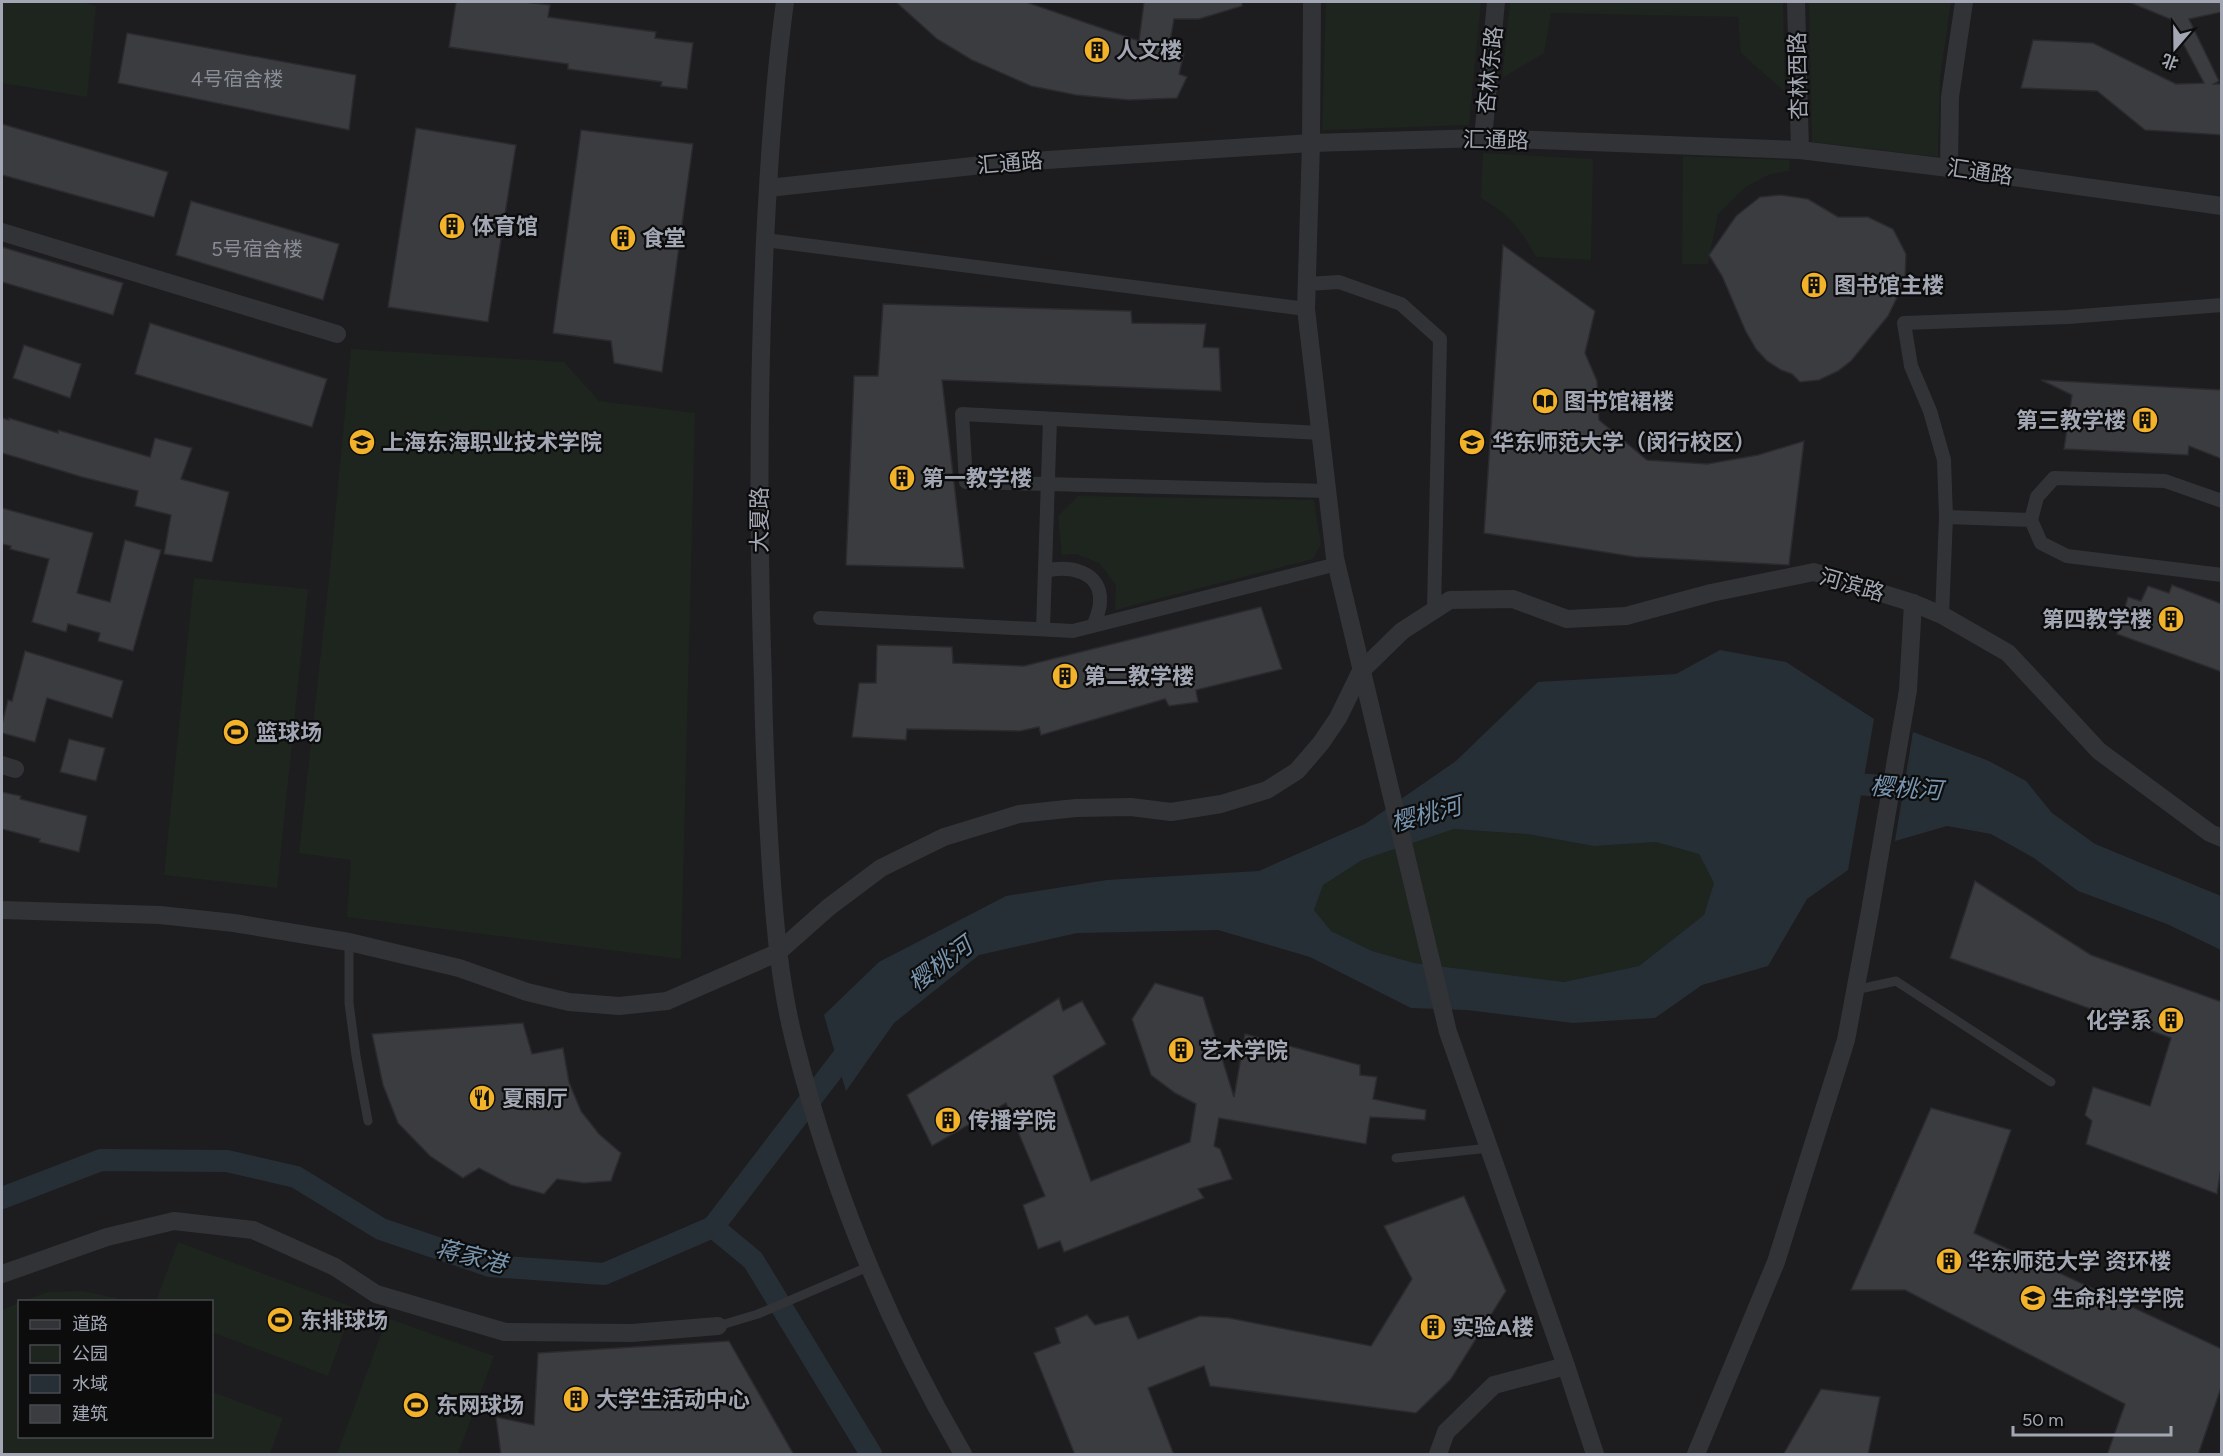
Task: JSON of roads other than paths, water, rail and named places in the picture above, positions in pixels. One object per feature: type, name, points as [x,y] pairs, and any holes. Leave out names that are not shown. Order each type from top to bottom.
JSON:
[{"type":"street","name":"大夏路","points":[[785,2],[779,45],[765,240],[761,323],[758,545],[766,791],[777,953],[793,1038],[827,1154],[870,1266],[929,1395],[963,1455]]},
{"type":"street","points":[[1312,2],[1306,309],[1336,564],[1448,1032],[1566,1366],[1595,1455]]},
{"type":"street","name":"杏林东路","points":[[1483,138],[1496,2]]},
{"type":"street","name":"杏林西路","points":[[1796,2],[1800,150]]},
{"type":"street","points":[[1948,168],[1950,97],[1964,2]]},
{"type":"street","name":"汇通路","points":[[768,188],[1001,163],[1311,143],[1483,138],[1800,150],[2222,206]]},
{"type":"street","points":[[2,231],[336,334]]},
{"type":"street","points":[[765,240],[1306,309]]},
{"type":"street","points":[[1307,284],[1339,282],[1401,304],[1440,339],[1434,610]]},
{"type":"street","points":[[1942,615],[1946,517],[1944,460],[1930,411],[1911,366],[1904,323],[2068,317],[2222,305]]},
{"type":"street","points":[[1320,433],[962,414],[966,482],[1327,490]]},
{"type":"street","points":[[1043,629],[1050,419]]},
{"type":"street","points":[[2222,501],[2165,481],[2054,478],[2037,497],[2031,520],[2041,543],[2067,556],[2222,575]]},
{"type":"street","points":[[1946,517],[2031,520]]},
{"type":"street","points":[[820,618],[1073,631],[1336,564]]},
{"type":"street","points":[[1045,572],[1061,567],[1084,572],[1099,587],[1101,603],[1094,625]]},
{"type":"street","name":"河滨路","points":[[2,910],[160,915],[234,923],[349,942],[459,968],[526,992],[569,1002],[619,1005],[667,1001],[777,953],[830,907],[881,868],[944,837],[1019,814],[1076,808],[1131,807],[1171,812],[1221,804],[1267,790],[1297,771],[1321,743],[1338,718],[1361,671],[1402,631],[1450,600],[1512,599],[1567,619],[1626,616],[1711,593],[1814,572],[1913,603],[1942,615],[2008,653],[2099,751],[2210,833],[2222,838]]},
{"type":"street","points":[[1696,1455],[1776,1262],[1846,1040],[1908,690],[1913,603]]},
{"type":"street","points":[[2,1274],[106,1237],[174,1221],[253,1230],[335,1267],[376,1294],[505,1332],[632,1333],[718,1326]]},
{"type":"street","points":[[1438,1455],[1446,1432],[1494,1385],[1566,1366]]},
{"type":"lane","points":[[349,942],[349,1003],[368,1121]]},
{"type":"lane","points":[[1855,990],[1896,981],[2051,1082]]},
{"type":"lane","points":[[1396,1158],[1489,1148]]},
{"type":"lane","points":[[718,1326],[758,1314],[870,1266]]},
{"type":"water","points":[[1720,650],[1786,662],[1874,719],[1848,870],[1807,899],[1768,966],[1702,985],[1655,1018],[1573,1023],[1467,1010],[1411,1008],[1310,957],[1218,930],[1077,933],[979,955],[894,1023],[846,1091],[824,1015],[879,962],[1006,896],[1107,880],[1259,871],[1365,824],[1456,761],[1538,682],[1676,674]],"holes":[[[1454,829],[1527,834],[1594,846],[1656,842],[1699,854],[1714,883],[1704,915],[1639,966],[1564,982],[1414,963],[1372,951],[1331,931],[1314,910],[1323,885],[1362,860]]]},
{"type":"water","points":[[1913,732],[1989,761],[2026,781],[2052,813],[2095,844],[2221,896],[2221,950],[2167,924],[2078,891],[2034,858],[1991,834],[1947,826],[1895,841]]},
{"type":"waterway","name":"樱桃河","points":[[1831,782],[1933,790]]},
{"type":"waterway","name":"樱桃河","points":[[713,1227],[856,1040]]},
{"type":"waterway","name":"蒋家港","points":[[2,1198],[101,1160],[227,1161],[296,1177],[381,1229],[490,1266],[604,1274],[713,1227],[753,1260],[871,1454]]},
{"type":"place","name":"人文楼","points":[[1097,50]]},
{"type":"place","name":"体育馆","points":[[452,226]]},
{"type":"place","name":"食堂","points":[[623,238]]},
{"type":"place","name":"图书馆主楼","points":[[1814,285]]},
{"type":"place","name":"图书馆裙楼","points":[[1545,401]]},
{"type":"place","name":"第三教学楼","points":[[2145,420]]},
{"type":"place","name":"上海东海职业技术学院","points":[[362,442]]},
{"type":"place","name":"华东师范大学（闵行校区）","points":[[1472,442]]},
{"type":"place","name":"第一教学楼","points":[[902,478]]},
{"type":"place","name":"第四教学楼","points":[[2171,619]]},
{"type":"place","name":"第二教学楼","points":[[1065,676]]},
{"type":"place","name":"篮球场","points":[[236,732]]},
{"type":"place","name":"化学系","points":[[2171,1020]]},
{"type":"place","name":"艺术学院","points":[[1181,1050]]},
{"type":"place","name":"夏雨厅","points":[[482,1098]]},
{"type":"place","name":"传播学院","points":[[948,1120]]},
{"type":"place","name":"华东师范大学 资环楼","points":[[1949,1261]]},
{"type":"place","name":"生命科学学院","points":[[2033,1298]]},
{"type":"place","name":"东排球场","points":[[280,1320]]},
{"type":"place","name":"实验A楼","points":[[1433,1327]]},
{"type":"place","name":"大学生活动中心","points":[[576,1399]]},
{"type":"place","name":"东网球场","points":[[416,1405]]}]
